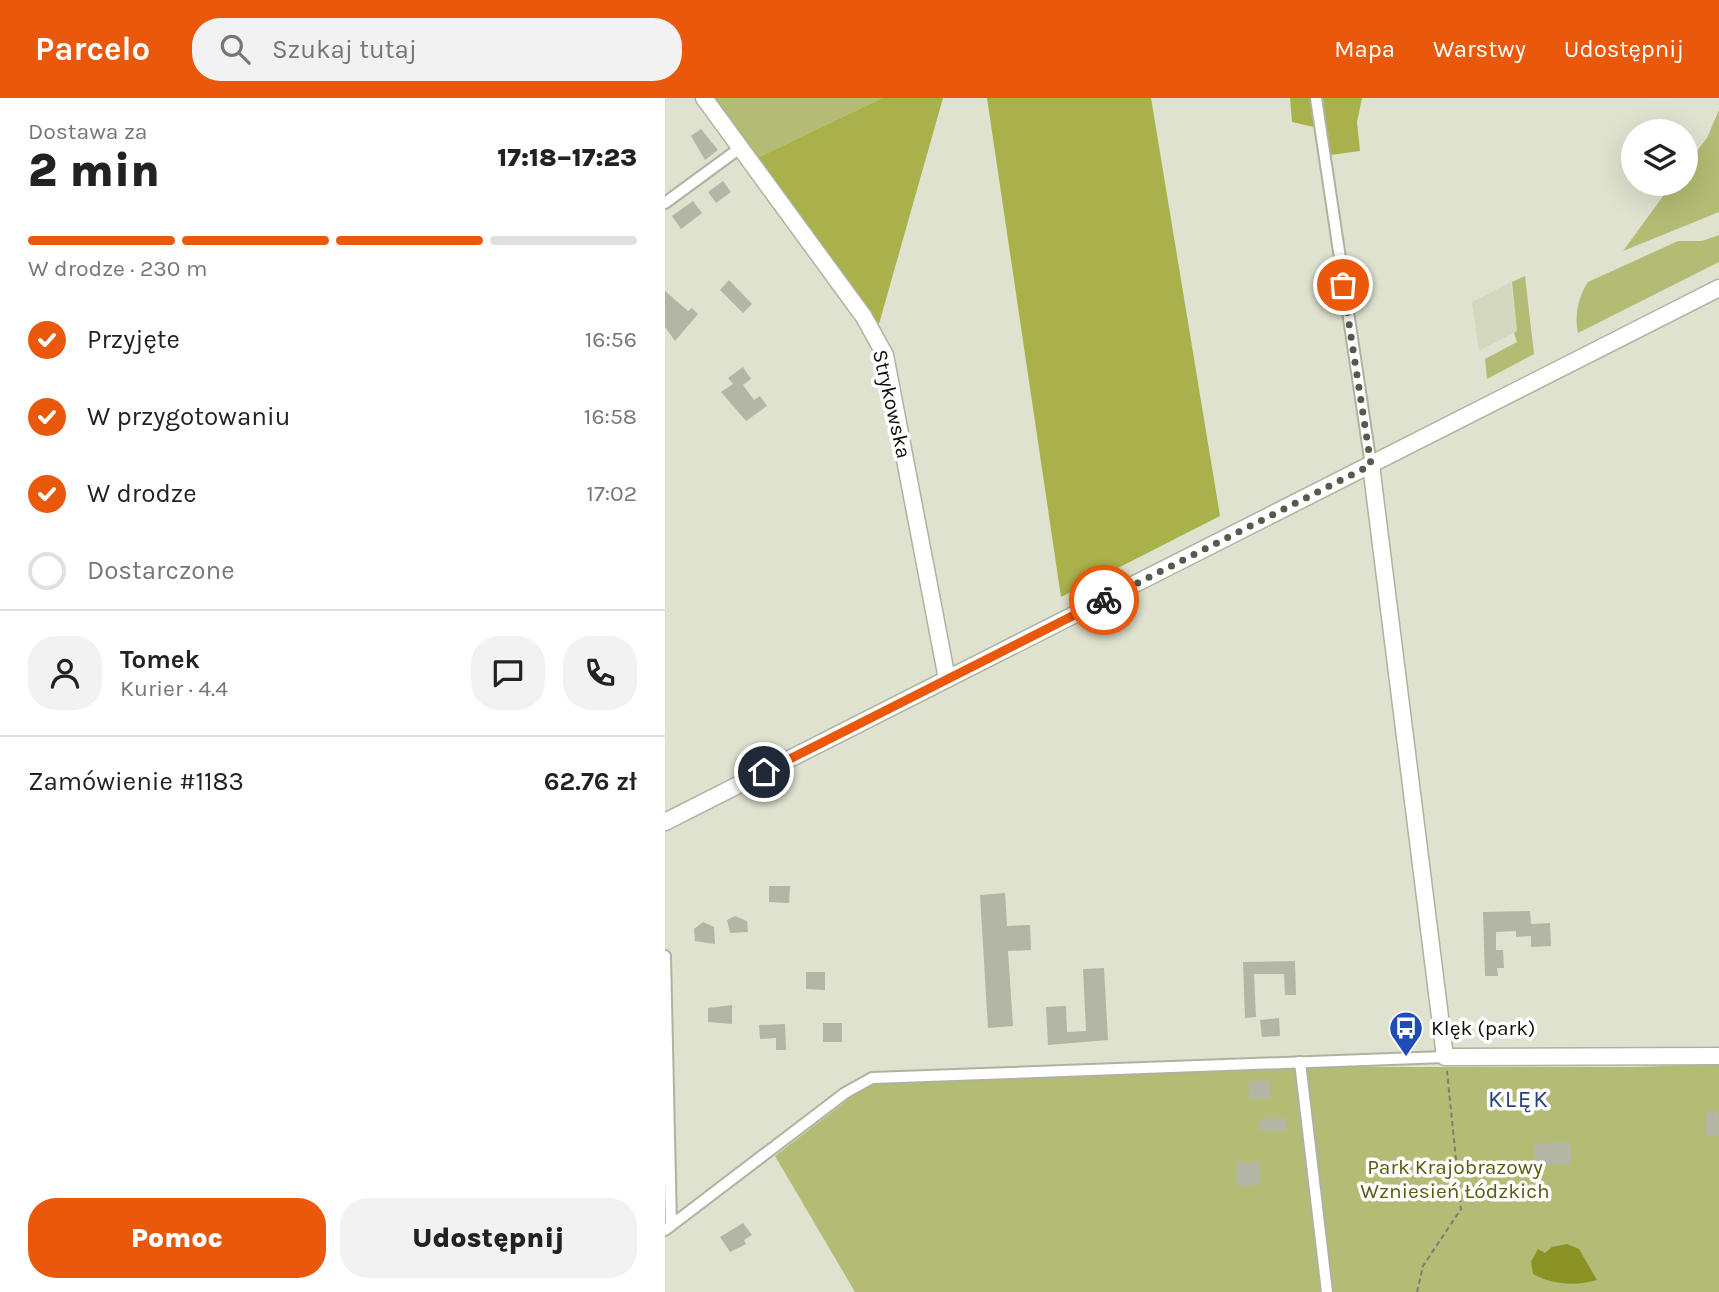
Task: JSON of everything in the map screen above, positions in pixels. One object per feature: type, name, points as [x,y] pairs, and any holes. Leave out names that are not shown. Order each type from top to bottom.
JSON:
[{"type":"street","name":"Strykowska","points":[[703,98],[864,317],[885,355],[947,679]]},
{"type":"street","points":[[1316,98],[1371,465],[1445,1058]]},
{"type":"street","points":[[665,203],[740,148]]},
{"type":"street","points":[[665,822],[1719,288]]},
{"type":"street","points":[[665,956],[668,1228]]},
{"type":"street","points":[[668,1228],[865,1080],[1300,1062],[1719,1056]]},
{"type":"street","points":[[1300,1062],[1328,1292]]},
{"type":"path","points":[[1417,1292],[1423,1266],[1461,1209],[1445,1058]]},
{"type":"shaded area","points":[[882,98],[943,98],[879,324],[757,158]]},
{"type":"shaded area","points":[[987,98],[1151,98],[1220,516],[1061,597]]},
{"type":"shaded area","points":[[1290,98],[1310,98],[1314,127],[1292,122]]},
{"type":"shaded area","points":[[1323,98],[1362,98],[1357,122],[1360,151],[1330,155]]},
{"type":"shaded area","points":[[1511,282],[1517,331],[1479,351],[1472,302]]},
{"type":"shaded area","points":[[1567,1244],[1579,1249],[1597,1280],[1565,1283],[1533,1274],[1531,1262],[1538,1249],[1545,1253],[1552,1247]]},
{"type":"green space","points":[[711,98],[882,98],[757,158]]},
{"type":"green space","points":[[1719,110],[1719,212],[1623,251],[1663,196],[1698,196],[1698,149],[1707,138]]},
{"type":"green space","points":[[1719,235],[1719,262],[1578,333],[1578,306],[1588,282],[1678,241],[1702,241]]},
{"type":"green space","points":[[1525,276],[1534,354],[1487,379],[1485,359],[1517,342],[1514,333],[1517,331],[1512,282]]},
{"type":"green space","name":"Park Krajobrazowy Wzniesień Łódzkich","points":[[1719,1064],[1719,1292],[855,1292],[775,1156],[871,1082],[1296,1067],[1635,1067]]},
{"type":"building","points":[[701,129],[718,150],[705,160],[691,136]]},
{"type":"building","points":[[723,181],[731,192],[716,203],[708,192]]},
{"type":"building","points":[[693,201],[702,213],[681,229],[672,216]]},
{"type":"building","points":[[729,280],[752,304],[743,313],[720,290]]},
{"type":"building","points":[[665,291],[688,311],[692,308],[698,314],[675,341],[665,327]]},
{"type":"building","points":[[743,367],[751,379],[743,385],[754,400],[760,396],[767,406],[746,421],[721,392],[733,384],[728,378]]},
{"type":"building","points":[[769,886],[790,886],[789,903],[769,902]]},
{"type":"building","points":[[1005,893],[1007,926],[1030,925],[1031,950],[1008,951],[1013,1026],[988,1028],[980,895]]},
{"type":"building","points":[[1530,911],[1531,924],[1550,923],[1551,946],[1531,947],[1531,936],[1516,937],[1516,931],[1496,932],[1496,950],[1503,950],[1504,968],[1497,968],[1498,976],[1485,976],[1483,912]]},
{"type":"building","points":[[735,916],[747,921],[748,932],[730,933],[727,920]]},
{"type":"building","points":[[703,922],[714,927],[715,944],[695,941],[694,929]]},
{"type":"building","points":[[1295,961],[1296,995],[1285,995],[1284,974],[1254,974],[1256,1017],[1245,1018],[1243,962]]},
{"type":"building","points":[[1104,968],[1108,1040],[1048,1045],[1046,1007],[1066,1006],[1067,1032],[1086,1031],[1083,969]]},
{"type":"building","points":[[806,972],[825,972],[825,990],[806,989]]},
{"type":"building","points":[[732,1005],[732,1024],[708,1022],[708,1008]]},
{"type":"building","points":[[1279,1018],[1280,1036],[1262,1037],[1260,1020]]},
{"type":"building","points":[[823,1023],[842,1023],[842,1042],[823,1042]]},
{"type":"building","points":[[785,1024],[786,1050],[776,1050],[776,1038],[760,1039],[759,1025]]},
{"type":"building","points":[[1249,1081],[1270,1081],[1270,1099],[1249,1099]]},
{"type":"building","points":[[1705,1112],[1718,1112],[1719,1136],[1706,1137]]},
{"type":"building","points":[[1260,1118],[1286,1118],[1286,1131],[1260,1131]]},
{"type":"building","points":[[1570,1142],[1571,1164],[1535,1165],[1534,1144]]},
{"type":"building","points":[[1236,1162],[1259,1162],[1260,1185],[1237,1186]]},
{"type":"building","points":[[743,1223],[752,1235],[744,1240],[746,1244],[730,1252],[720,1237]]},
{"type":"way so far","points":[[1104,600],[1371,465],[1343,285]]},
{"type":"place","name":"Klęk (park)","points":[[1406,1058]]},
{"type":"district","name":"KLĘK","points":[[1519,1099]]},
{"type":"route","points":[[764,772],[1104,600]]}]
